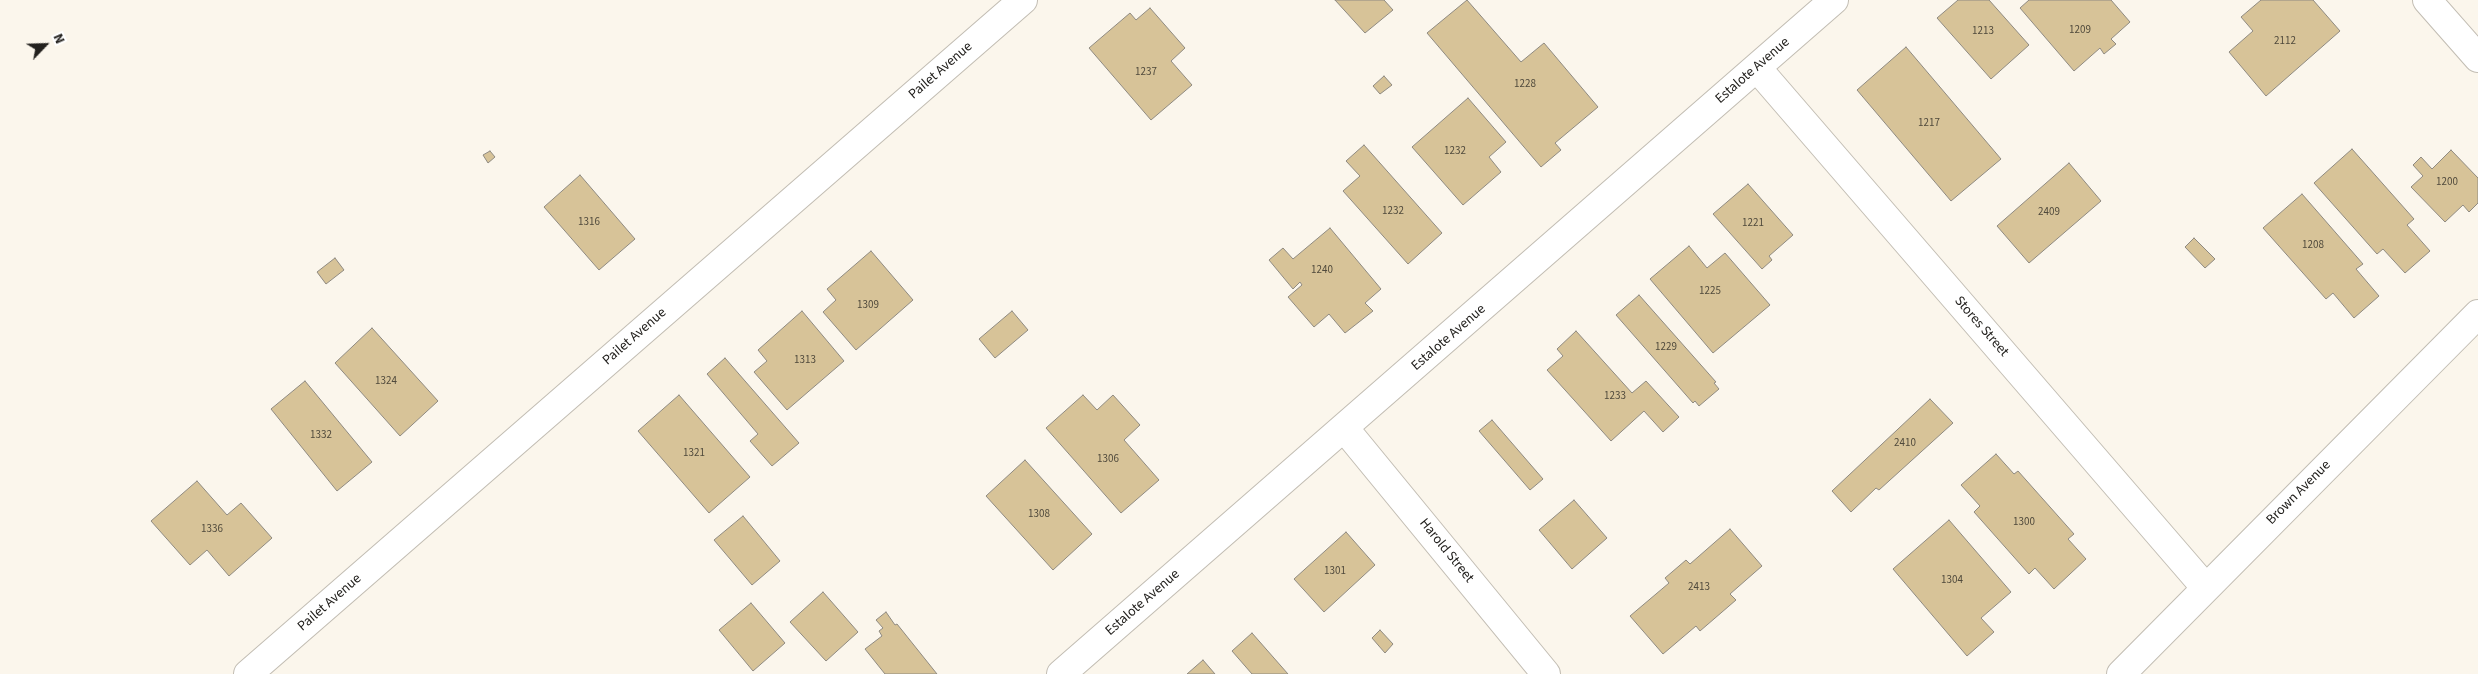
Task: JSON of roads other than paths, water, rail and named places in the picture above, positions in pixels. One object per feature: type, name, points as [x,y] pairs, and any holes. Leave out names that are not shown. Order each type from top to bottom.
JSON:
[{"type":"street","name":"Pailet Avenue","points":[[248,674],[1023,0]]},
{"type":"street","name":"Estalote Avenue","points":[[1062,674],[1345,429],[1834,0]]},
{"type":"street","points":[[2427,0],[2478,58]]},
{"type":"street","name":"Stores Street","points":[[1757,68],[2205,587]]},
{"type":"street","name":"Brown Avenue","points":[[2121,674],[2205,587],[2478,314]]},
{"type":"street","name":"Harold Street","points":[[1345,429],[1546,674]]}]
